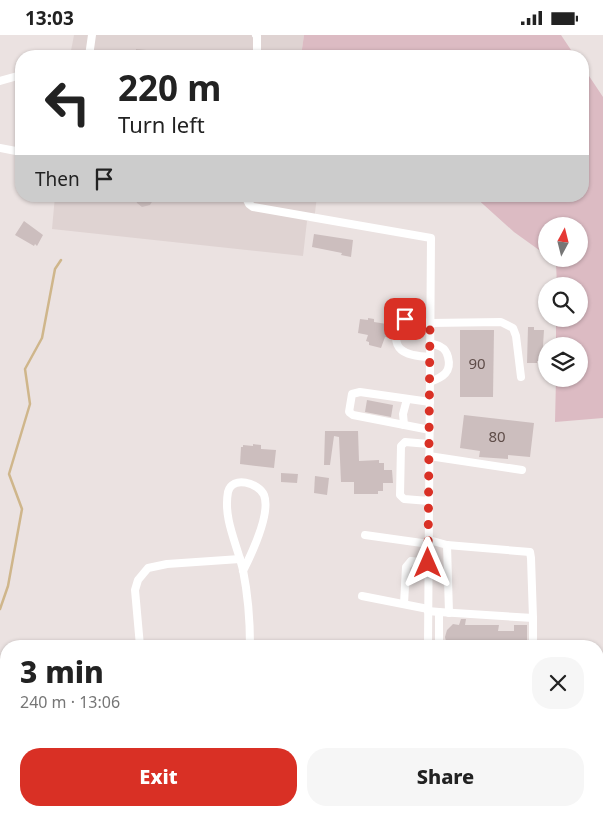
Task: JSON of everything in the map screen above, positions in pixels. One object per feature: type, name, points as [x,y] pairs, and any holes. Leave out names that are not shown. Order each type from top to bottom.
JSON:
[{"type":"street","points":[[90,50],[92,35]]},
{"type":"street","points":[[256,35],[257,50]]},
{"type":"street","points":[[0,81],[15,77]]},
{"type":"street","points":[[0,148],[15,151]]},
{"type":"street","points":[[248,202],[253,207],[431,237],[428,640]]},
{"type":"street","points":[[430,357],[408,354],[399,349],[395,343],[400,322],[405,319],[430,323],[501,322],[513,328],[516,336],[521,377]]},
{"type":"street","points":[[430,343],[442,347],[446,352],[449,366],[447,373],[442,378],[430,382]]},
{"type":"street","points":[[430,402],[360,392],[352,394],[349,412],[354,415],[430,430]]},
{"type":"street","points":[[404,425],[403,414],[407,399]]},
{"type":"street","points":[[429,444],[404,442],[401,446],[400,495],[404,499],[429,501]]},
{"type":"street","points":[[429,456],[522,470]]},
{"type":"street","points":[[243,571],[254,550],[266,507],[264,494],[255,485],[239,482],[232,484],[229,489],[227,507],[229,525],[243,571],[249,616],[250,640]]},
{"type":"street","points":[[365,535],[447,545],[530,551],[533,640]]},
{"type":"street","points":[[447,545],[449,613]]},
{"type":"street","points":[[139,640],[135,590],[138,580],[148,568],[167,564],[240,559]]},
{"type":"street","points":[[404,604],[406,567],[411,561],[428,563]]},
{"type":"street","points":[[362,596],[439,612],[533,618]]},
{"type":"street","points":[[439,612],[439,640]]},
{"type":"shaded area","points":[[74,35],[304,35],[302,50],[71,50]]},
{"type":"shaded area","points":[[304,35],[561,35],[571,50],[302,50]]},
{"type":"shaded area","points":[[589,76],[603,97],[603,418],[555,422],[556,387],[588,387],[588,337],[556,337],[556,327],[588,327],[588,277],[557,277],[556,267],[588,267],[588,217],[538,217],[538,249],[514,232],[481,202],[589,202]]},
{"type":"shaded area","points":[[54,202],[316,202],[314,221],[307,221],[303,256],[52,229]]},
{"type":"building","points":[[152,202],[150,205],[142,207],[137,203]]},
{"type":"building","points":[[24,221],[43,235],[37,246],[15,235]]},
{"type":"building","points":[[314,234],[353,240],[351,257],[341,255],[342,253],[312,247]]},
{"type":"building","points":[[368,318],[374,319],[374,322],[393,325],[391,338],[385,337],[381,348],[369,345],[369,342],[366,341],[368,335],[358,333],[360,319],[368,320]]},
{"type":"building","points":[[528,327],[534,327],[534,330],[544,330],[544,337],[538,337],[537,363],[527,363]]},
{"type":"building","points":[[460,330],[494,330],[493,397],[460,397]]},
{"type":"building","points":[[367,400],[393,405],[391,417],[365,412]]},
{"type":"building","points":[[464,415],[534,423],[530,457],[508,455],[508,459],[479,457],[480,451],[460,448]]},
{"type":"building","points":[[325,431],[358,431],[359,461],[379,460],[379,463],[384,463],[384,470],[392,470],[393,483],[383,483],[383,491],[378,491],[378,494],[354,494],[354,482],[341,482],[339,437],[334,436],[330,465],[324,465]]},
{"type":"building","points":[[253,444],[261,445],[261,449],[276,450],[274,468],[240,464],[241,447],[243,445],[253,446]]},
{"type":"building","points":[[281,473],[298,474],[297,483],[281,482]]},
{"type":"building","points":[[315,476],[329,478],[327,495],[314,493]]},
{"type":"building","points":[[461,619],[466,619],[465,625],[499,625],[498,631],[514,631],[514,625],[527,625],[527,640],[446,640],[447,630],[453,624],[459,625]]},
{"type":"waterway","points":[[0,609],[8,586],[22,509],[9,474],[30,404],[25,369],[42,338],[55,269],[61,260]]},
{"type":"route","points":[[405,319],[430,323],[428,563]]}]
